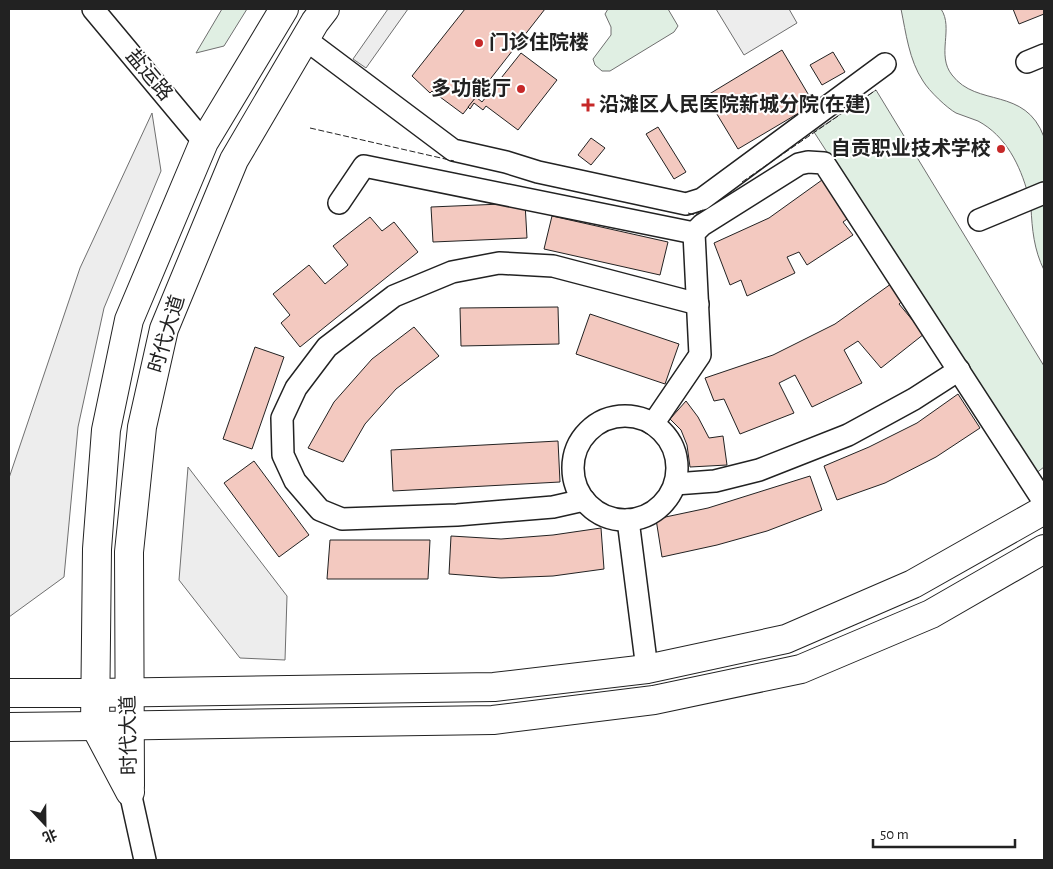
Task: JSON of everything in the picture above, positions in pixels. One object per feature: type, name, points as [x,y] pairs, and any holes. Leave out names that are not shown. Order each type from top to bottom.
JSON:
[{"type":"main road","name":"时代大道","points":[[130,792],[95,726],[97,549],[106,430],[129,320],[204,142],[284,9]]},
{"type":"main road","name":"时代大道","points":[[130,792],[128,692],[129,552],[142,427],[164,329],[234,160],[305,39],[325,9]]},
{"type":"main road","points":[[9,694],[494,687],[647,669],[786,639],[913,584],[1044,510]]},
{"type":"main road","points":[[9,727],[493,720],[654,700],[801,669],[931,614],[1044,549]]},
{"type":"street","name":"盐运路","points":[[93,9],[204,142]]},
{"type":"street","points":[[305,39],[453,150],[506,162],[538,172],[686,204],[702,199],[884,64]]},
{"type":"street","points":[[339,203],[364,166],[694,232],[800,164],[824,162],[1044,502]]},
{"type":"street","points":[[979,220],[1044,193]]},
{"type":"street","points":[[653,424],[700,355],[694,232]]},
{"type":"street","points":[[584,500],[543,508],[457,515],[342,519],[320,510],[294,481],[284,455],[282,418],[296,388],[327,347],[394,296],[452,272],[499,263],[553,266],[698,304]]},
{"type":"street","points":[[675,484],[715,482],[759,470],[848,435],[914,399],[959,370]]},
{"type":"street","points":[[634,416],[653,424],[666,436],[673,447],[677,458],[678,471],[675,484],[670,495],[657,509],[640,518],[616,520],[603,516],[584,500],[575,484],[573,465],[575,452],[580,441],[598,423],[609,418],[634,416]]},
{"type":"street","points":[[628,520],[647,669]]},
{"type":"street","points":[[130,792],[145,860]]},
{"type":"green space","points":[[222,9],[247,9],[224,46],[196,53]]},
{"type":"green space","points":[[608,9],[668,9],[678,26],[674,32],[610,71],[602,71],[595,65],[593,59],[611,35],[611,27],[605,14]]},
{"type":"green space","points":[[901,9],[941,9],[945,16],[946,25],[945,59],[952,75],[962,85],[974,91],[1025,110],[1036,121],[1045,141],[1044,187],[1028,194],[1021,172],[1004,143],[988,127],[952,111],[926,85],[918,73],[911,55]]},
{"type":"green space","points":[[876,90],[1044,366],[1044,467],[1035,474],[814,132]]},
{"type":"green space","points":[[1044,202],[1044,270],[1034,239],[1031,207]]},
{"type":"shaded area","points":[[388,9],[408,9],[366,68],[353,59]]},
{"type":"shaded area","points":[[716,9],[789,9],[797,23],[744,55]]},
{"type":"shaded area","points":[[152,113],[161,171],[104,308],[78,427],[64,577],[9,617],[9,478],[80,268]]},
{"type":"shaded area","points":[[188,467],[287,596],[285,660],[240,658],[179,580]]},
{"type":"building","name":"门诊住院楼","points":[[465,9],[545,9],[463,114],[432,91],[430,93],[412,76]]},
{"type":"building","points":[[1013,9],[1044,9],[1044,14],[1019,24]]},
{"type":"building","points":[[782,50],[814,104],[738,149],[706,96]]},
{"type":"building","points":[[833,52],[845,72],[822,85],[810,65]]},
{"type":"building","name":"多功能厅","points":[[521,53],[557,80],[518,130],[486,106],[483,110],[474,103],[470,109],[468,107],[476,97],[482,102]]},
{"type":"building","points":[[658,127],[686,172],[674,179],[646,134]]},
{"type":"building","points":[[591,138],[605,148],[591,165],[578,155]]},
{"type":"building","points":[[822,180],[850,217],[843,222],[853,235],[807,265],[799,252],[787,257],[795,273],[747,296],[741,280],[730,285],[714,243],[769,218]]},
{"type":"building","points":[[525,203],[527,238],[433,242],[431,207]]},
{"type":"building","points":[[552,216],[668,242],[660,275],[544,249]]},
{"type":"building","points":[[370,217],[382,231],[394,222],[418,252],[300,347],[281,323],[290,315],[273,294],[309,265],[325,284],[348,265],[333,246]]},
{"type":"building","points":[[895,281],[907,297],[899,304],[924,334],[881,368],[858,341],[844,350],[862,383],[812,407],[795,375],[779,383],[794,413],[740,434],[724,399],[714,401],[705,378],[773,355],[835,324]]},
{"type":"building","points":[[558,307],[559,344],[461,346],[460,308]]},
{"type":"building","points":[[590,314],[679,344],[665,384],[576,354]]},
{"type":"building","points":[[414,327],[439,356],[396,389],[365,424],[343,462],[308,448],[334,402],[372,359]]},
{"type":"building","points":[[255,347],[284,357],[252,449],[223,439]]},
{"type":"building","points":[[958,394],[980,428],[936,457],[885,483],[837,500],[824,466],[869,447],[917,423]]},
{"type":"building","points":[[686,401],[698,417],[709,438],[723,436],[727,465],[690,467],[687,445],[681,430],[670,419]]},
{"type":"building","points":[[558,441],[560,482],[393,491],[391,450]]},
{"type":"building","points":[[254,461],[309,535],[279,557],[224,483]]},
{"type":"building","points":[[810,476],[822,510],[767,531],[717,545],[662,557],[656,519],[708,508]]},
{"type":"building","points":[[601,528],[604,569],[553,576],[501,578],[449,574],[451,536],[501,539],[553,535]]},
{"type":"building","points":[[330,540],[430,540],[428,579],[327,579]]},
{"type":"fence","points":[[742,182],[876,90]]},
{"type":"fence","points":[[310,128],[454,161]]},
{"type":"fence","points":[[688,213],[695,215],[703,209]]},
{"type":"place","name":"门诊住院楼","points":[[479,43]]},
{"type":"place","name":"多功能厅","points":[[521,89]]},
{"type":"place","name":"沿滩区人民医院新城分院(在建)","points":[[588,105]]},
{"type":"place","name":"自贡职业技术学校","points":[[1001,149]]}]
